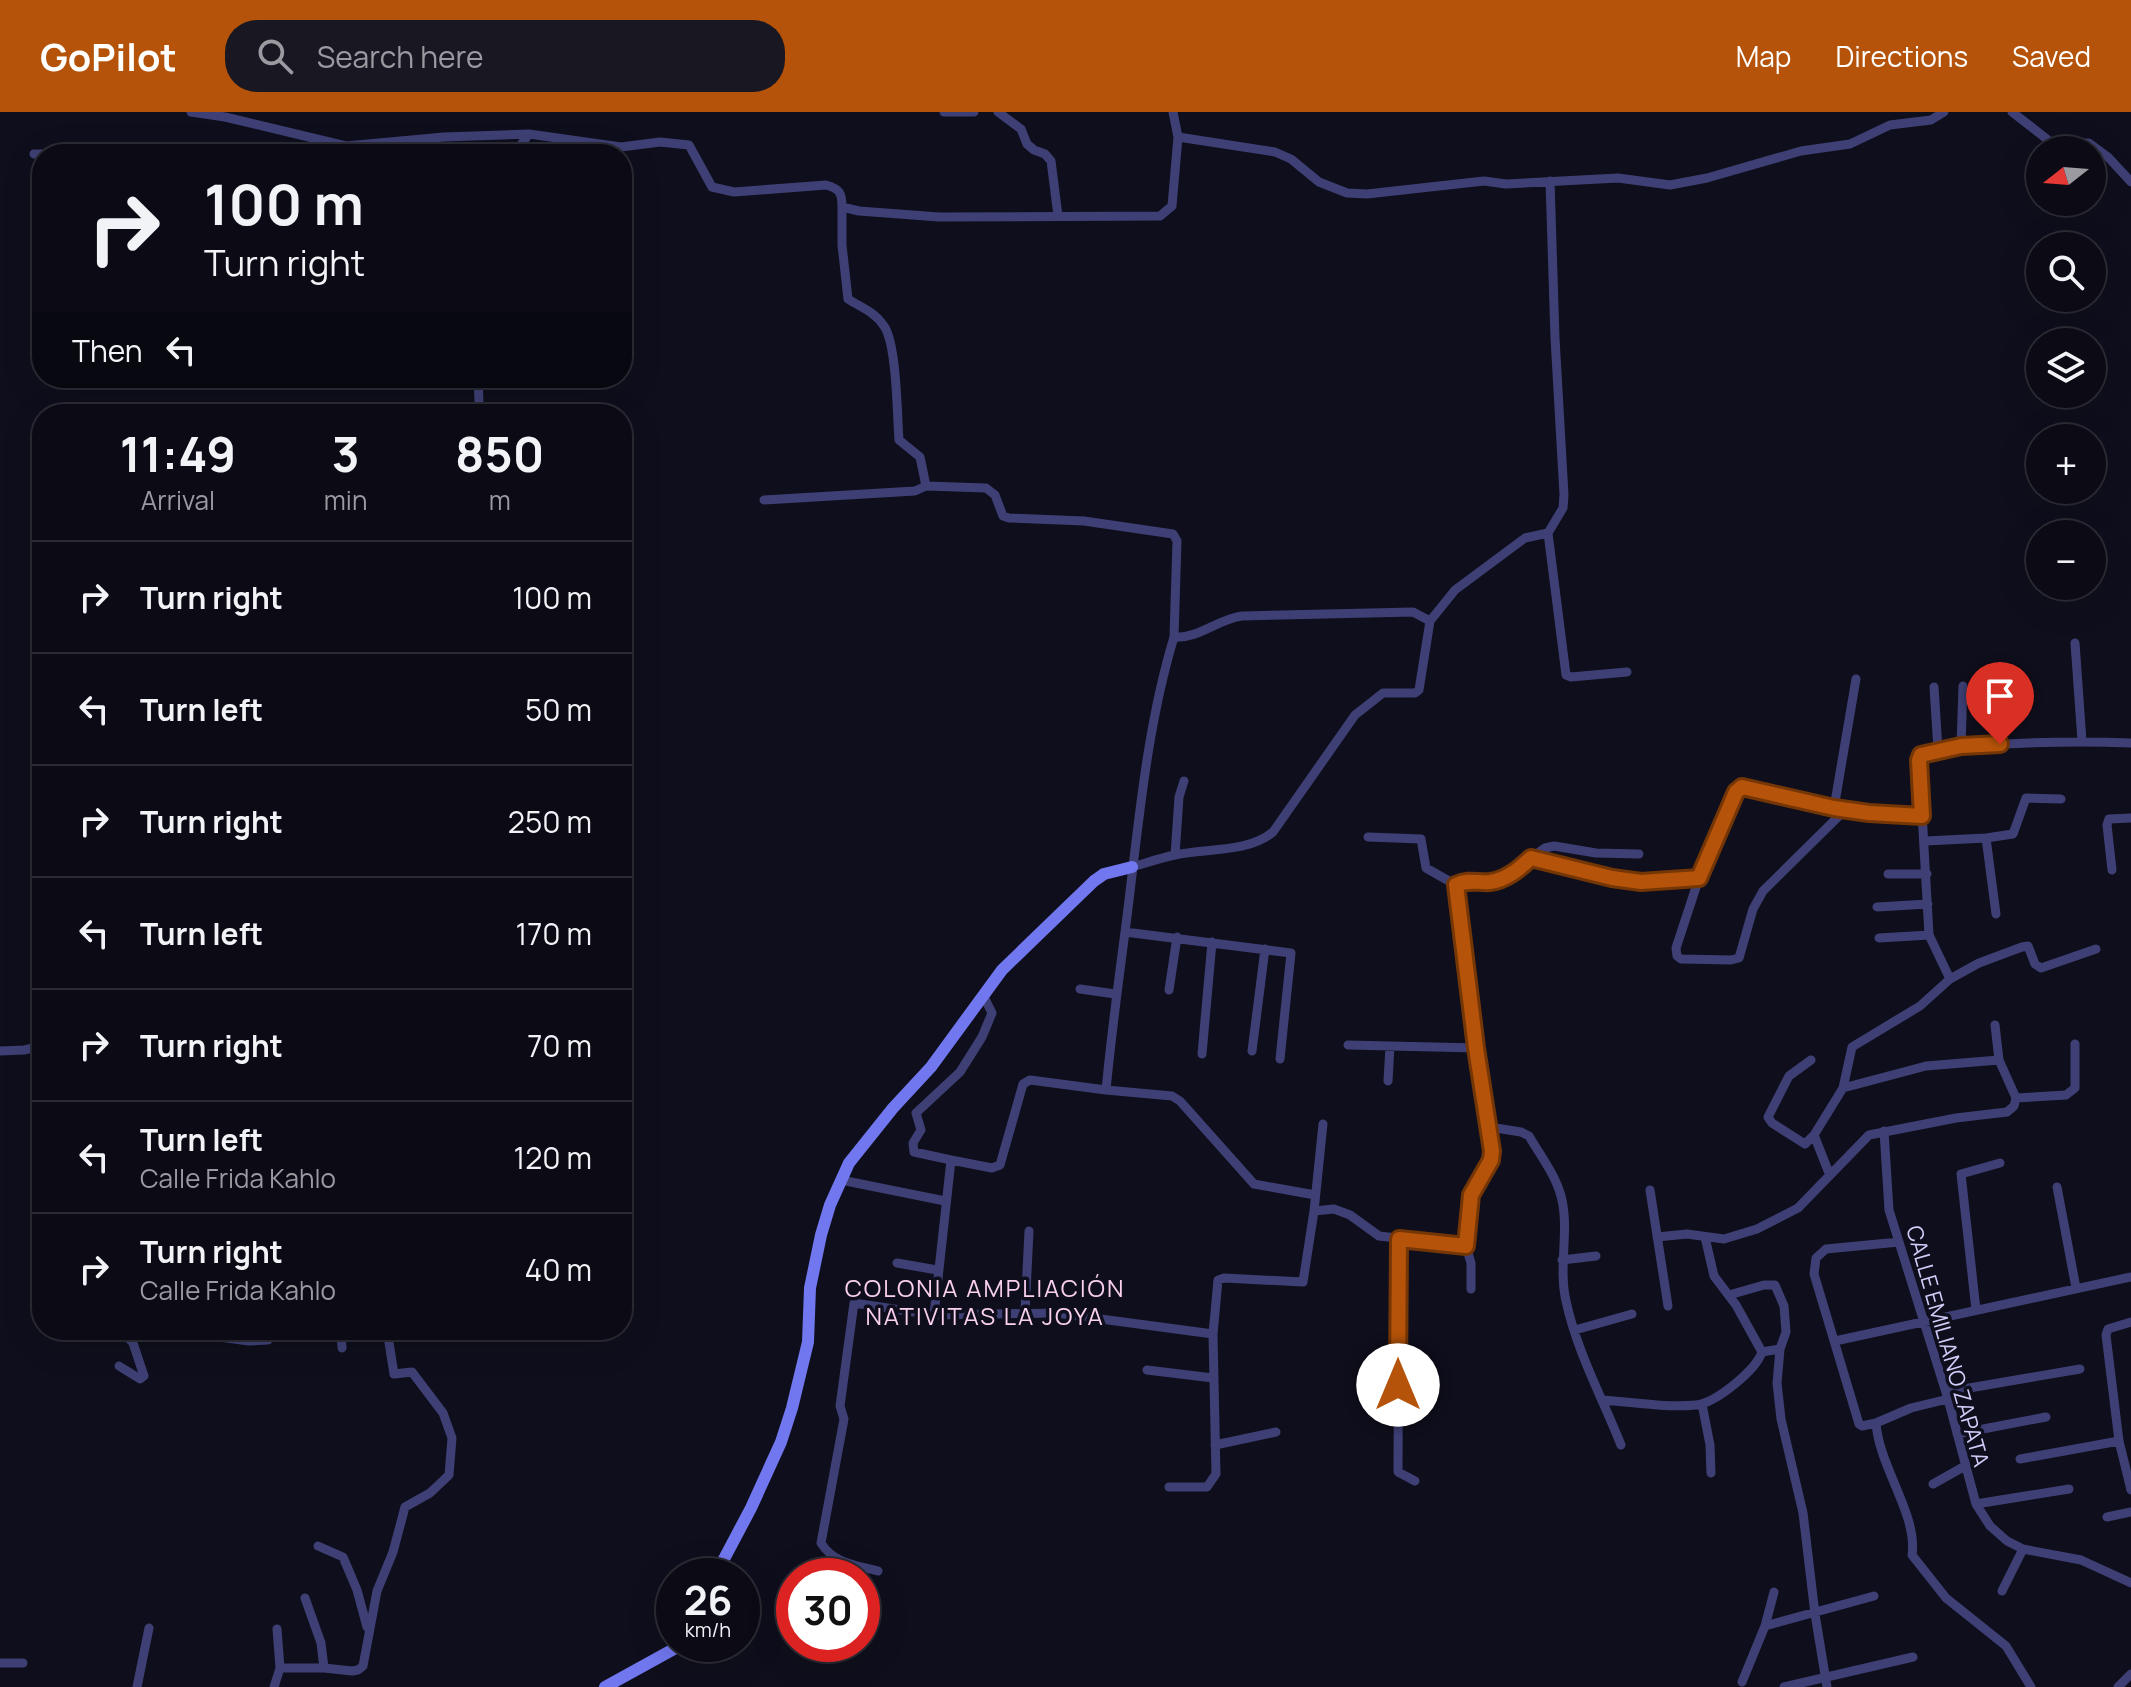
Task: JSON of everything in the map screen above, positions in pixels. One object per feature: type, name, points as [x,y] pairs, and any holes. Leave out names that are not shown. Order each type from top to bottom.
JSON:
[{"type":"street","points":[[191,112],[225,117],[324,144]]},
{"type":"street","points":[[944,112],[974,112]]},
{"type":"street","points":[[998,112],[1021,129],[1027,144],[1051,161],[1058,216]]},
{"type":"street","points":[[842,207],[939,217],[1160,216],[1172,206],[1178,137],[1173,112]]},
{"type":"street","points":[[1178,137],[1275,152],[1291,159],[1319,182],[1347,193],[1367,194],[1484,181],[1506,184],[1618,178],[1670,185],[1801,151],[1850,144],[1890,125],[1931,120],[1944,112]]},
{"type":"street","points":[[2012,112],[2052,143],[2089,143],[2108,157],[2131,182]]},
{"type":"street","points":[[522,144],[529,134]]},
{"type":"street","points":[[391,144],[444,137],[529,134],[600,144]]},
{"type":"street","points":[[632,146],[660,142],[689,145],[712,187],[734,192],[826,185],[838,188],[842,194],[842,245],[848,299],[873,312],[886,328],[891,349],[899,440],[920,457],[926,486]]},
{"type":"street","points":[[1550,181],[1564,495],[1563,508],[1548,533],[1566,675],[1627,672]]},
{"type":"street","points":[[478,388],[479,402]]},
{"type":"street","points":[[764,500],[915,491],[926,486],[986,488],[995,495],[1003,516],[1009,518],[1084,521],[1173,534],[1177,541],[1174,637],[1159,687],[1115,994],[1106,1090]]},
{"type":"street","points":[[725,1558],[781,1442],[792,1408],[808,1342],[810,1288],[821,1235],[841,1180],[859,1149],[931,1067],[1002,970],[1084,889],[1104,874],[1175,855],[1253,843],[1273,832],[1355,715],[1383,693],[1415,693],[1419,690],[1430,621],[1455,590],[1525,538],[1548,533]]},
{"type":"street","points":[[1174,637],[1187,638],[1226,618],[1242,616],[1413,612],[1430,621]]},
{"type":"street","points":[[2075,643],[2082,741]]},
{"type":"street","points":[[1834,808],[1856,679]]},
{"type":"street","points":[[2000,680],[2000,744]]},
{"type":"street","points":[[1961,746],[1963,686]]},
{"type":"street","points":[[1934,687],[1938,750]]},
{"type":"street","points":[[1950,979],[1929,935],[1921,755],[1961,746],[2082,741],[2131,743]]},
{"type":"street","points":[[1175,855],[1179,797],[1184,781]]},
{"type":"street","points":[[1846,809],[1763,891],[1753,909],[1739,958],[1681,959],[1677,956],[1676,948],[1699,878],[1736,792],[1742,787],[1834,808],[1846,809],[1922,816]]},
{"type":"street","points":[[1926,841],[2013,834],[2026,798],[2061,799]]},
{"type":"street","points":[[2112,870],[2109,819],[2131,818]]},
{"type":"street","points":[[1368,837],[1421,839],[1426,868],[1456,885]]},
{"type":"street","points":[[1986,838],[1996,914]]},
{"type":"street","points":[[1456,885],[1463,881],[1503,879],[1545,848],[1554,846],[1596,853],[1639,854]]},
{"type":"street","points":[[1531,858],[1641,882],[1699,878]]},
{"type":"street","points":[[1888,874],[1927,874]]},
{"type":"street","points":[[1456,885],[1491,1160],[1471,1195],[1466,1246],[1471,1263],[1471,1289]]},
{"type":"street","points":[[1877,907],[1928,904]]},
{"type":"street","points":[[1125,932],[1291,953],[1280,1059]]},
{"type":"street","points":[[1879,938],[1929,935]]},
{"type":"street","points":[[1169,990],[1177,937]]},
{"type":"street","points":[[1202,1054],[1212,942]]},
{"type":"street","points":[[1811,1060],[1789,1076],[1768,1117],[1769,1121],[1805,1144],[1843,1088],[1852,1047],[1920,1006],[1950,979],[1979,963],[2028,946],[2035,964],[2041,968],[2096,949]]},
{"type":"street","points":[[1252,1051],[1265,949]]},
{"type":"street","points":[[1080,989],[1115,994]]},
{"type":"street","points":[[984,997],[992,1013],[972,1056],[960,1072],[916,1113],[921,1130],[913,1143],[914,1152],[992,1168],[1000,1165],[1023,1084],[1030,1080],[1172,1096],[1180,1101],[1254,1184],[1315,1195]]},
{"type":"street","points":[[1657,1237],[1672,1234],[1737,1236],[1798,1208],[1869,1135],[1956,1118],[2007,1112],[2014,1106],[2016,1098],[1999,1060],[1995,1025]]},
{"type":"street","points":[[2016,1098],[2072,1092],[2075,1088],[2075,1044]]},
{"type":"street","points":[[1348,1045],[1476,1048]]},
{"type":"street","points":[[1388,1081],[1390,1046]]},
{"type":"street","points":[[0,1051],[32,1048]]},
{"type":"street","points":[[1843,1088],[1926,1066],[1999,1060]]},
{"type":"street","points":[[1169,1487],[1207,1487],[1216,1474],[1213,1334],[1218,1280],[1303,1282],[1323,1124]]},
{"type":"street","points":[[1489,1127],[1529,1136],[1554,1178],[1563,1212],[1562,1260],[1566,1300],[1593,1383],[1621,1445]]},
{"type":"street","name":"CALLE EMILIANO ZAPATA","points":[[1884,1131],[1889,1210],[1947,1395],[1976,1504],[1990,1526],[2007,1541],[2023,1549]]},
{"type":"street","points":[[1814,1135],[1829,1173]]},
{"type":"street","points":[[934,1315],[951,1160]]},
{"type":"street","points":[[1976,1310],[1961,1174],[2000,1163]]},
{"type":"street","points":[[841,1180],[945,1201]]},
{"type":"street","points":[[2057,1187],[2076,1288]]},
{"type":"street","points":[[1650,1190],[1668,1306]]},
{"type":"street","points":[[1314,1211],[1334,1209],[1361,1222],[1373,1233],[1399,1239],[1466,1246]]},
{"type":"street","points":[[1025,1312],[1029,1231]]},
{"type":"street","points":[[1705,1237],[1714,1276],[1729,1295],[1762,1352]]},
{"type":"street","points":[[1399,1239],[1398,1472],[1415,1481]]},
{"type":"street","points":[[1899,1242],[1826,1249],[1816,1258],[1814,1274],[1859,1424],[1876,1423],[1947,1395],[2080,1369]]},
{"type":"street","points":[[1562,1260],[1596,1256]]},
{"type":"street","points":[[897,1263],[937,1270]]},
{"type":"street","points":[[1835,1341],[2131,1277]]},
{"type":"street","points":[[1729,1295],[1775,1285],[1784,1306],[1786,1332],[1780,1349],[1777,1383],[1781,1419],[1803,1513],[1826,1682]]},
{"type":"street","points":[[834,1558],[821,1543],[844,1419],[840,1406],[853,1307],[859,1302],[934,1315],[1025,1312],[1130,1321],[1213,1334]]},
{"type":"street","points":[[1575,1330],[1632,1314]]},
{"type":"street","points":[[2131,1322],[2112,1326],[2106,1335],[2119,1441],[2131,1490]]},
{"type":"street","points":[[119,1366],[140,1379],[144,1376],[130,1340]]},
{"type":"street","points":[[341,1340],[342,1348]]},
{"type":"street","points":[[280,1668],[358,1670],[363,1666],[377,1591],[393,1552],[405,1507],[430,1493],[449,1475],[452,1438],[443,1413],[412,1372],[394,1374],[389,1340]]},
{"type":"street","points":[[1762,1352],[1780,1349]]},
{"type":"street","points":[[1603,1400],[1702,1404],[1749,1373],[1762,1352]]},
{"type":"street","points":[[1147,1370],[1213,1378]]},
{"type":"street","points":[[1702,1404],[1710,1445],[1711,1473]]},
{"type":"street","points":[[1957,1434],[2046,1417]]},
{"type":"street","points":[[1876,1423],[1880,1449],[1913,1535],[1912,1555],[1946,1598],[2006,1646],[2031,1687]]},
{"type":"street","points":[[1215,1445],[1276,1432]]},
{"type":"street","points":[[2020,1459],[2119,1441]]},
{"type":"street","points":[[1933,1484],[1965,1466]]},
{"type":"street","points":[[1976,1504],[2069,1489]]},
{"type":"street","points":[[2107,1517],[2131,1512]]},
{"type":"street","points":[[318,1546],[343,1557],[357,1590],[368,1630]]},
{"type":"street","points":[[2002,1591],[2023,1549],[2066,1555],[2131,1583]]},
{"type":"street","points":[[1742,1682],[1765,1626],[1774,1592]]},
{"type":"street","points":[[1765,1626],[1874,1596]]},
{"type":"street","points":[[305,1598],[321,1643],[324,1668]]},
{"type":"street","points":[[137,1687],[149,1628]]},
{"type":"street","points":[[274,1687],[280,1668],[277,1629]]},
{"type":"street","points":[[1784,1687],[1826,1682],[1913,1657]]},
{"type":"street","points":[[605,1687],[656,1659]]},
{"type":"street","points":[[0,1663],[23,1663]]},
{"type":"street","points":[[2118,1687],[2131,1674]]},
{"type":"district","name":"COLONIA AMPLIACIÓN NATIVITAS LA JOYA","points":[[985,1303]]},
{"type":"route","points":[[1398,1385],[1399,1239],[1466,1246],[1471,1195],[1491,1160],[1456,885],[1463,881],[1503,879],[1531,858],[1641,882],[1699,878],[1736,792],[1742,787],[1834,808],[1894,816],[1922,816],[1921,755],[1961,746],[2000,744]]}]
